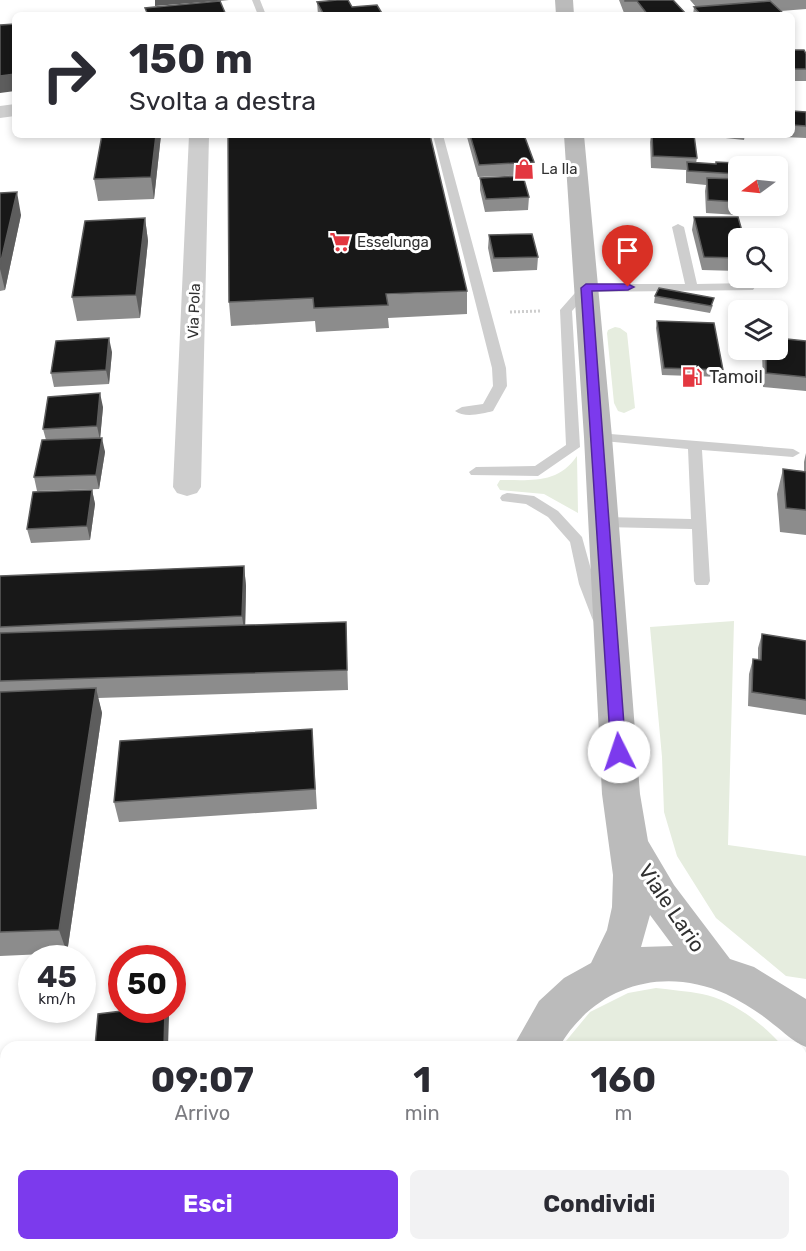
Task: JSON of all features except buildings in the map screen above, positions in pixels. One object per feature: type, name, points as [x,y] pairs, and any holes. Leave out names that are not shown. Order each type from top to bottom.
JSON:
[{"type":"main road","name":"Viale Lario","points":[[574,138],[598,437],[621,794],[630,845],[629,922],[626,936],[608,974]]},
{"type":"main road","name":"Viale Lario","points":[[630,845],[660,897],[715,970]]},
{"type":"main road","points":[[538,1041],[544,1027],[580,989],[608,974],[661,963],[715,970],[749,983],[803,1021]]},
{"type":"street","name":"Via Pola","points":[[187,487],[200,138]]},
{"type":"lane","points":[[439,138],[499,368],[500,386],[488,408],[462,411]]},
{"type":"lane","points":[[430,157],[444,156]]},
{"type":"lane","points":[[433,170],[447,169]]},
{"type":"lane","points":[[678,227],[692,287]]},
{"type":"lane","points":[[476,472],[538,471],[573,447],[566,310],[586,288],[728,287]]},
{"type":"lane","points":[[598,437],[793,453]]},
{"type":"lane","points":[[695,446],[702,581]]},
{"type":"lane","points":[[507,498],[529,499],[553,514],[577,541],[587,584],[611,645]]},
{"type":"lane","points":[[604,522],[699,524]]},
{"type":"path","points":[[485,313],[566,310]]},
{"type":"shaded area","points":[[615,327],[627,333],[635,408],[624,413],[618,411],[614,403],[607,333]]},
{"type":"shaded area","points":[[577,456],[578,513],[544,494],[500,490],[497,485],[500,480],[533,480],[552,476],[570,465]]},
{"type":"shaded area","points":[[734,621],[728,845],[806,856],[806,979],[786,976],[716,918],[677,856],[664,812],[662,757],[650,627]]},
{"type":"shaded area","points":[[656,988],[713,997],[747,1014],[777,1041],[566,1041],[590,1012],[628,993]]},
{"type":"place","name":"La Ila","points":[[524,169]]},
{"type":"place","name":"Esselunga","points":[[340,242]]},
{"type":"place","name":"Tamoil","points":[[692,377]]},
{"type":"route","points":[[619,752],[586,288],[628,287]]}]
